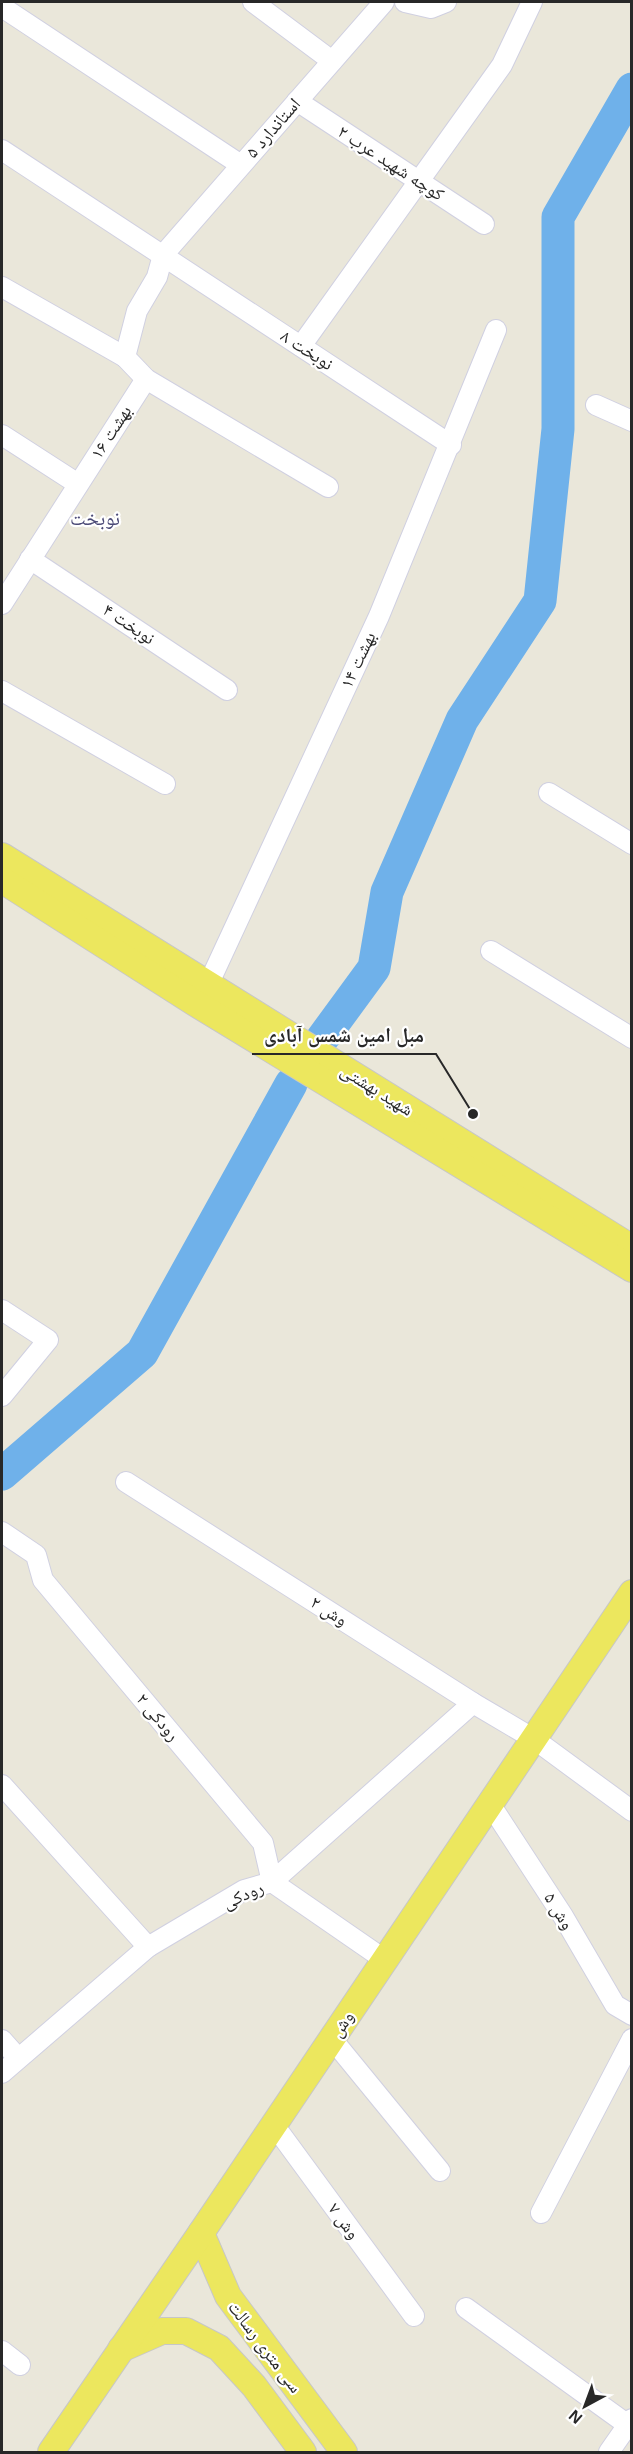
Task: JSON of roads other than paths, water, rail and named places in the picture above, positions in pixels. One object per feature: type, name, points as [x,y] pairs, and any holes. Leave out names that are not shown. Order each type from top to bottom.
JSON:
[{"type":"main road","name":"شهید بهشتی","points":[[2,856],[632,1248]]},
{"type":"main road","name":"شهید بهشتی","points":[[2,880],[195,1003],[632,1269]]},
{"type":"main road","name":"وش","points":[[51,2452],[632,1593]]},
{"type":"main road","name":"سی متری رسالت","points":[[201,2233],[228,2296],[344,2452]]},
{"type":"main road","name":"سی متری رسالت","points":[[121,2349],[162,2331],[186,2331],[219,2348],[254,2386],[303,2452]]},
{"type":"street","points":[[253,2],[332,61]]},
{"type":"street","name":"۵ استاندارد","points":[[163,255],[384,2]]},
{"type":"street","points":[[405,2],[431,8],[446,2]]},
{"type":"street","points":[[301,346],[502,65],[532,2]]},
{"type":"street","points":[[2,7],[241,165]]},
{"type":"street","name":"کوچه شهید عرب ۲","points":[[297,101],[484,224]]},
{"type":"street","name":"۸ نوبخت","points":[[2,150],[451,445]]},
{"type":"street","points":[[124,357],[137,311],[157,277],[163,255]]},
{"type":"street","points":[[2,287],[124,357],[146,379],[328,487]]},
{"type":"street","name":"بهشت ۱۴","points":[[208,985],[379,616],[451,445],[496,330]]},
{"type":"street","name":"۱۶ بهشت","points":[[2,604],[146,379]]},
{"type":"street","points":[[596,405],[632,421]]},
{"type":"street","points":[[2,435],[78,484]]},
{"type":"street","name":"۴ نوبخت","points":[[30,559],[227,690]]},
{"type":"street","points":[[2,691],[165,784]]},
{"type":"street","points":[[549,794],[632,844]]},
{"type":"street","points":[[491,951],[632,1038]]},
{"type":"street","points":[[2,1310],[48,1340],[2,1396]]},
{"type":"street","name":"وش ۲","points":[[126,1482],[473,1703],[534,1739],[632,1811]]},
{"type":"street","name":"رودکی ۲","points":[[2,1532],[36,1555],[43,1580],[263,1843],[272,1882]]},
{"type":"street","name":"رودکی","points":[[2,2073],[148,1947],[244,1890],[272,1882],[473,1703]]},
{"type":"street","points":[[2,1785],[148,1947]]},
{"type":"street","name":"وش ۵","points":[[490,1804],[563,1916],[615,2005],[632,2015]]},
{"type":"street","points":[[272,1882],[385,1960]]},
{"type":"street","points":[[332,2039],[440,2171]]},
{"type":"street","points":[[540,2212],[632,2039]]},
{"type":"street","points":[[2,2040],[18,2058]]},
{"type":"street","name":"وش ۷","points":[[274,2125],[414,2316]]},
{"type":"street","points":[[466,2308],[630,2422],[609,2452]]},
{"type":"street","points":[[2,2352],[20,2365]]},
{"type":"waterway","points":[[322,1039],[374,968],[387,892],[462,720],[540,601],[558,429],[558,217],[632,89]]},
{"type":"waterway","points":[[2,1474],[142,1353],[291,1084]]},
{"type":"place","name":"مبل امین شمس آبادی","points":[[473,1114]]},
{"type":"district","name":"نوبخت","points":[[95,518]]}]
